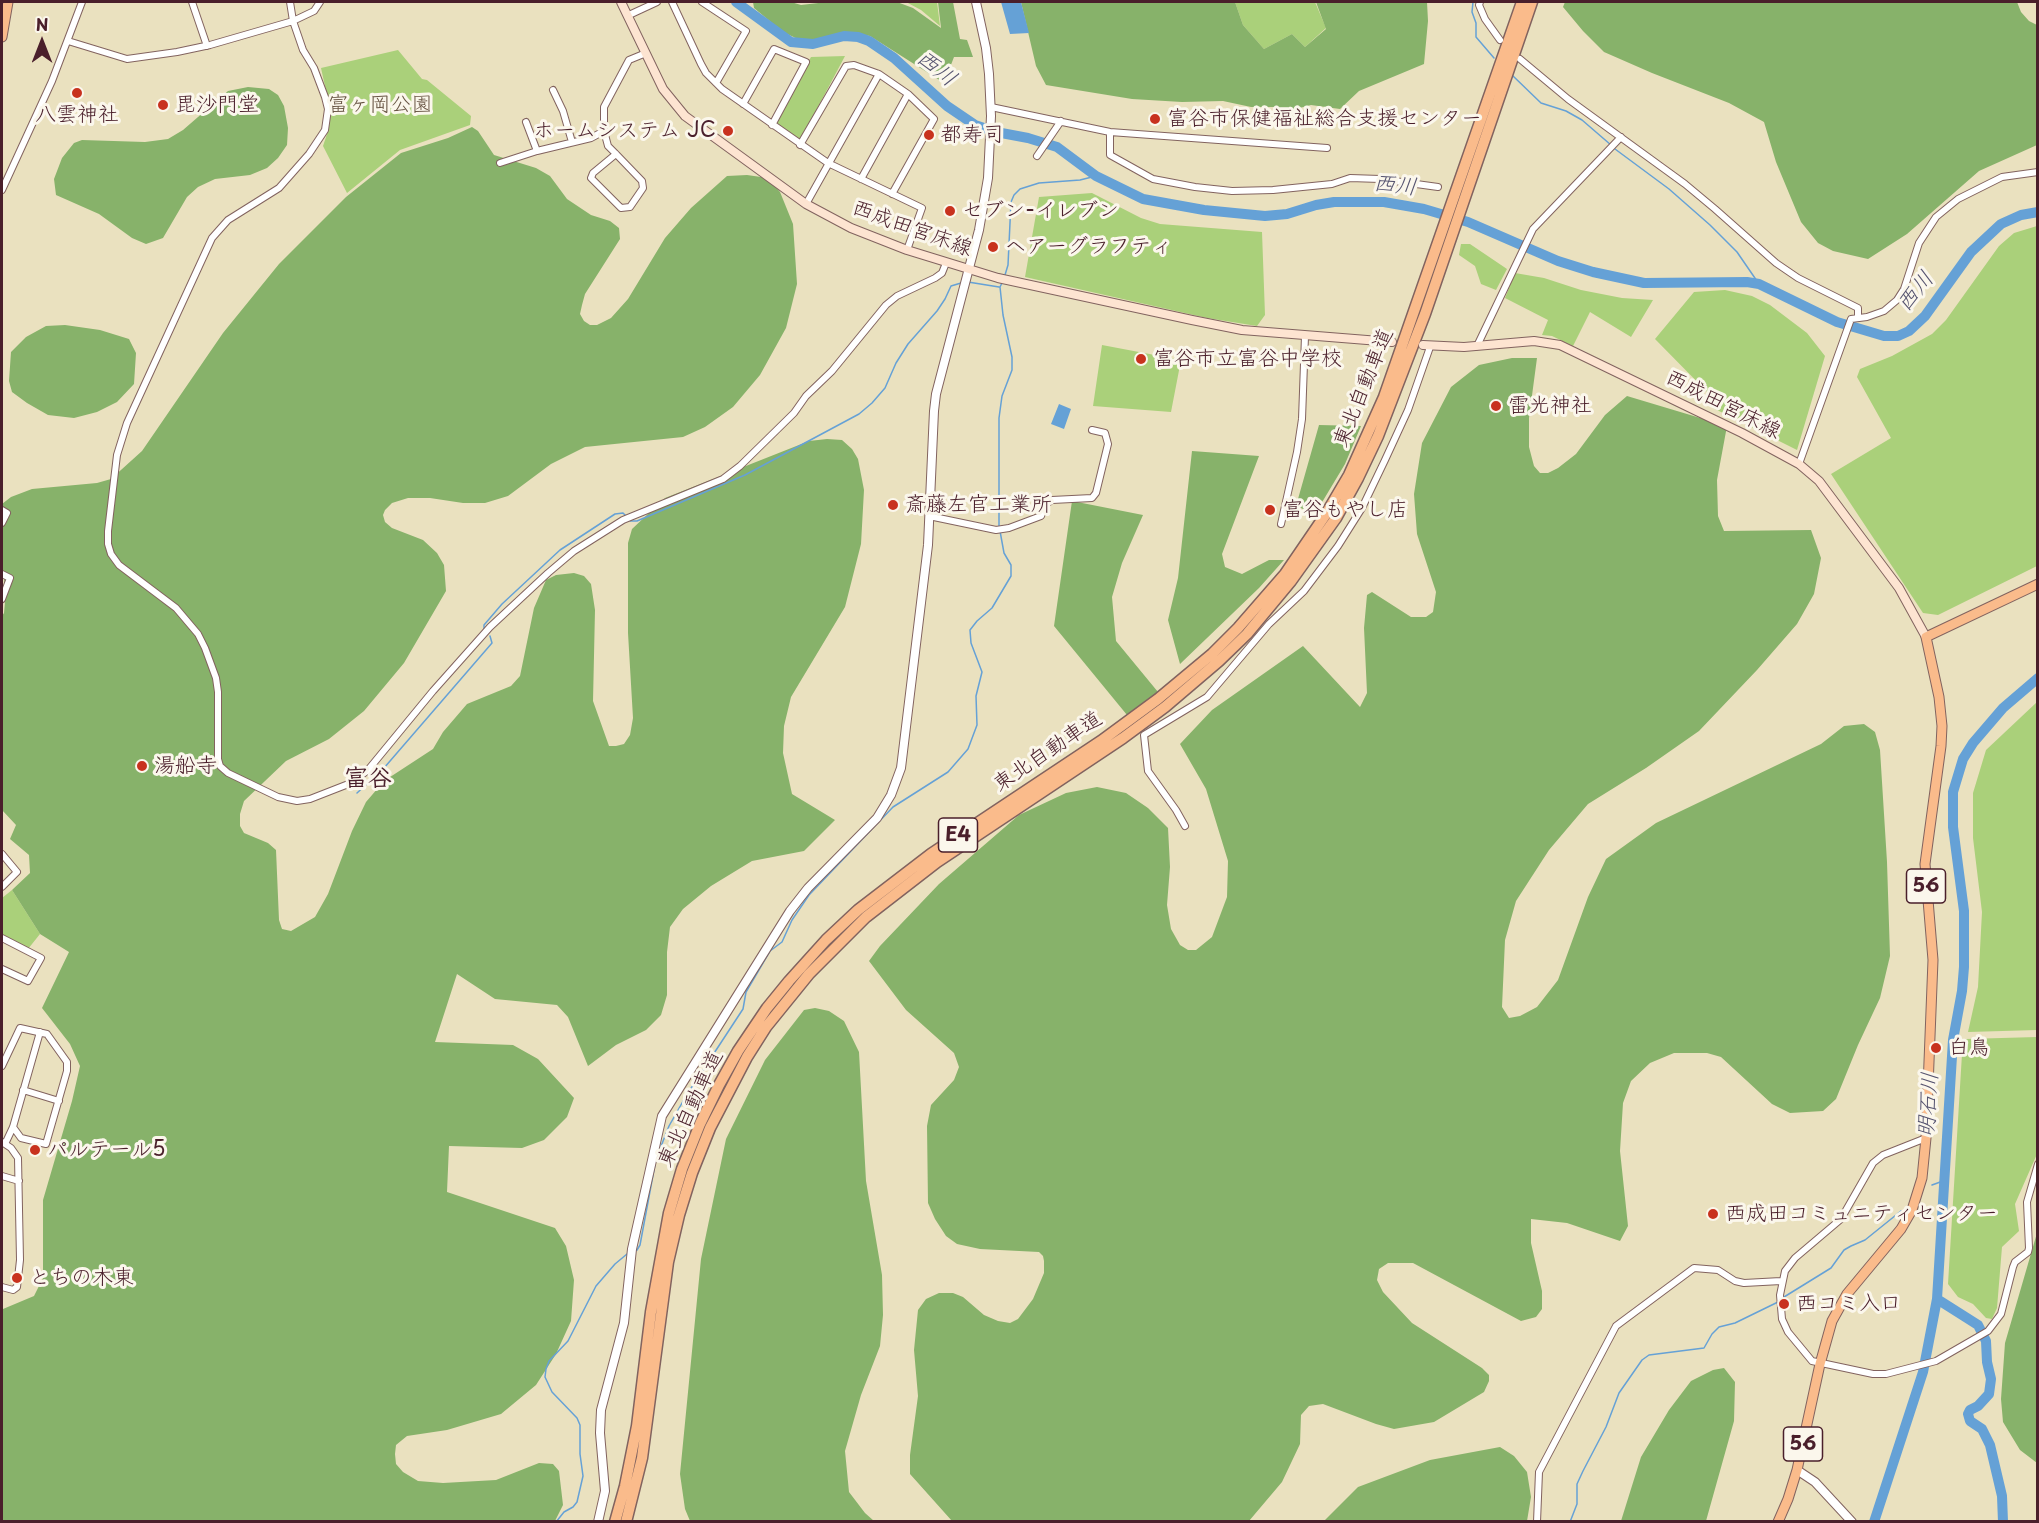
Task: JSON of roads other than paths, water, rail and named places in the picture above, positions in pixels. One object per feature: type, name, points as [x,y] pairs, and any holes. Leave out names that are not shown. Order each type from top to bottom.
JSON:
[{"type":"highway","name":"東北自動車道","points":[[1457,205],[1522,2]]},
{"type":"highway","name":"東北自動車道","points":[[615,1521],[625,1486],[637,1426],[651,1312],[669,1213],[682,1169],[700,1124],[743,1044],[789,981],[826,940],[858,910],[931,854],[1101,741],[1158,699],[1212,654],[1263,601],[1305,546],[1349,475],[1384,397],[1532,2]]},
{"type":"highway","name":"東北自動車道","points":[[626,1521],[642,1458],[668,1262],[679,1215],[692,1173],[710,1128],[756,1042],[786,1000],[866,917],[936,862],[1150,718],[1219,661],[1270,608],[1313,552],[1358,478],[1394,399],[1447,232]]},
{"type":"main road","points":[[2,37],[8,2]]},
{"type":"main road","name":"西成田宮床線","points":[[621,2],[663,89],[685,116],[806,204],[851,228],[907,250],[998,278],[1242,330],[1392,342]]},
{"type":"main road","name":"西成田宮床線","points":[[1427,346],[1477,346],[1534,340],[1560,345],[1742,433],[1799,464],[1819,482],[1899,588],[1926,638]]},
{"type":"main road","points":[[1926,638],[2037,584]]},
{"type":"main road","name":"56","points":[[1778,1521],[1797,1470],[1820,1364],[1832,1321],[1847,1294],[1901,1229],[1912,1210],[1922,1178],[1926,1138],[1933,960],[1925,864],[1942,726],[1939,697],[1926,638]]},
{"type":"street","points":[[2,190],[6,176],[41,106],[68,41],[81,2]]},
{"type":"street","points":[[192,2],[207,45]]},
{"type":"street","points":[[290,2],[293,21],[303,50],[314,68],[325,97],[328,109],[325,130],[279,188],[228,220],[212,238],[121,438],[108,531],[111,554],[119,565],[176,608],[198,634],[206,648],[218,692],[218,759],[220,766],[254,786],[289,801],[310,799],[332,792],[351,783],[368,770],[483,634],[548,573],[574,552],[623,520],[723,479],[794,413],[806,396],[832,371],[886,306],[897,296],[942,273],[946,263]]},
{"type":"street","points":[[68,41],[127,59],[177,52],[293,21],[314,11],[320,2]]},
{"type":"street","points":[[629,15],[657,2]]},
{"type":"street","points":[[672,2],[701,64],[716,83],[828,163],[922,208],[907,250]]},
{"type":"street","points":[[702,2],[746,30],[716,83]]},
{"type":"street","points":[[598,1521],[605,1491],[600,1433],[601,1410],[624,1323],[631,1252],[662,1116],[790,910],[808,888],[877,818],[897,781],[905,752],[928,545],[936,394],[970,270],[984,203],[990,146],[991,111],[986,48],[976,2]]},
{"type":"street","points":[[1480,2],[1479,5],[1485,19],[1500,40]]},
{"type":"street","points":[[743,104],[774,49],[806,62],[772,125]]},
{"type":"street","points":[[616,154],[593,173],[591,178],[621,208],[630,207],[643,188],[642,181],[616,154],[608,146],[604,131],[604,107],[628,60],[646,53]]},
{"type":"street","points":[[1520,59],[1568,99],[1715,209],[1776,264],[1798,278],[1858,308],[1858,318]]},
{"type":"street","points":[[800,145],[846,66],[854,65],[879,74],[908,94],[934,119],[892,194]]},
{"type":"street","points":[[806,204],[879,74]]},
{"type":"street","points":[[552,90],[563,111],[572,142]]},
{"type":"street","points":[[861,179],[908,94]]},
{"type":"street","points":[[991,111],[1061,121],[1110,132],[1327,148]]},
{"type":"street","points":[[1037,156],[1061,121]]},
{"type":"street","points":[[526,122],[537,151]]},
{"type":"street","points":[[500,163],[591,138],[604,131]]},
{"type":"street","points":[[1110,132],[1110,155],[1153,179],[1195,187],[1273,190],[1332,184],[1350,178],[1380,179],[1438,187]]},
{"type":"street","points":[[1477,346],[1533,229],[1621,137]]},
{"type":"street","points":[[1799,464],[1851,319],[1884,311],[1897,300],[1904,289],[1919,243],[1936,217],[1958,199],[2002,177],[2037,172]]},
{"type":"street","points":[[1281,524],[1302,419],[1305,336]]},
{"type":"street","points":[[1185,826],[1148,771],[1144,735],[1205,694],[1269,624],[1304,591],[1338,546],[1362,508],[1408,410],[1427,346]]},
{"type":"street","points":[[929,516],[1000,529],[1041,516],[1046,504],[1052,500],[1092,498],[1096,494],[1108,444],[1105,433],[1092,430]]},
{"type":"street","points":[[2,510],[7,513],[2,523]]},
{"type":"street","points":[[2,574],[10,578],[2,599]]},
{"type":"street","points":[[2,854],[18,872],[2,887]]},
{"type":"street","points":[[2,938],[42,958],[28,981],[2,969]]},
{"type":"street","points":[[2,1066],[20,1028],[48,1034],[67,1062],[67,1071],[46,1144],[21,1137],[13,1127]]},
{"type":"street","points":[[2,1287],[13,1290],[19,1281],[18,1158],[3,1143],[13,1127],[40,1032]]},
{"type":"street","points":[[23,1090],[59,1101]]},
{"type":"street","points":[[1926,1138],[1883,1155],[1873,1163],[1841,1220],[1795,1258],[1785,1271],[1781,1281],[1780,1296],[1782,1320],[1788,1332],[1812,1361],[1873,1374],[1886,1374],[1936,1361],[1988,1331],[2001,1314],[2013,1267],[2030,1248],[2027,1202],[2037,1164]]},
{"type":"street","points":[[2,1176],[19,1181]]},
{"type":"street","points":[[1537,1521],[1539,1472],[1616,1326],[1694,1268],[1718,1270],[1735,1281],[1744,1283],[1781,1281]]},
{"type":"street","points":[[1797,1470],[1815,1482],[1852,1521]]},
{"type":"water","points":[[1001,2],[1021,2],[1029,33],[1010,34]]},
{"type":"water","points":[[1059,404],[1071,409],[1064,429],[1051,424]]},
{"type":"waterway","name":"西川","points":[[736,2],[791,42],[813,44],[844,36],[869,41],[894,58],[947,106],[975,125],[1057,147],[1096,176],[1143,199],[1204,210],[1265,216],[1287,214],[1334,202],[1384,202],[1424,209],[1468,222],[1558,261],[1593,272],[1644,283],[1747,282],[1759,284],[1837,322],[1884,336],[1898,336],[1909,331],[1925,316],[1971,252],[2001,224],[2021,215],[2038,212]]},
{"type":"waterway","points":[[1473,2],[1472,12],[1476,23],[1476,37],[1494,58]]},
{"type":"waterway","points":[[1513,76],[1541,103],[1566,111],[1582,120],[1611,145]]},
{"type":"waterway","points":[[1615,149],[1669,189],[1710,225],[1737,252],[1759,284]]},
{"type":"waterway","points":[[1005,275],[1008,265],[1011,202],[1014,195],[1020,189],[1039,183],[1080,180],[1096,176]]},
{"type":"waterway","points":[[968,282],[999,287]]},
{"type":"waterway","points":[[630,521],[637,521],[745,475],[859,414],[885,388],[896,363],[908,344],[937,311],[951,286],[961,283]]},
{"type":"waterway","points":[[999,526],[999,418],[1002,396],[1012,370],[1012,357],[1003,315],[1000,287],[1002,283]]},
{"type":"waterway","points":[[484,629],[484,625],[502,604],[560,550],[615,514],[623,513],[627,517]]},
{"type":"waterway","points":[[635,1251],[640,1245],[656,1159],[669,1126],[743,1009],[746,992],[770,951],[782,942],[792,920],[809,895],[893,807],[948,772],[968,749],[977,725],[976,696],[982,672],[971,643],[970,630],[992,608],[1011,576],[1011,565],[1004,553],[1000,531]]},
{"type":"waterway","points":[[357,793],[384,768],[492,643],[490,636]]},
{"type":"waterway","name":"明石川","points":[[1874,1522],[1923,1372],[1937,1299],[1953,1040],[1964,967],[1964,911],[1953,827],[1953,792],[1963,759],[1973,743],[2003,708],[2038,678]]},
{"type":"waterway","points":[[1932,1185],[1943,1181]]},
{"type":"waterway","points":[[1784,1297],[1831,1268],[1844,1250],[1865,1240],[1901,1211]]},
{"type":"waterway","points":[[556,1522],[577,1502],[583,1476],[580,1425],[577,1418],[552,1392],[545,1377],[546,1369],[549,1361],[568,1341],[596,1286],[627,1254]]},
{"type":"waterway","points":[[1937,1299],[1978,1325],[1986,1341],[1991,1379],[1989,1394],[1968,1414],[1970,1421],[1982,1429],[1990,1445],[2002,1496],[2003,1522]]},
{"type":"waterway","points":[[1570,1522],[1577,1504],[1577,1484],[1606,1427],[1619,1393],[1642,1360],[1649,1355],[1704,1348],[1719,1327],[1735,1323],[1778,1302]]},
{"type":"place","name":"八雲神社","points":[[77,93]]},
{"type":"place","name":"毘沙門堂","points":[[163,105]]},
{"type":"place","name":"富谷市保健福祉総合支援センター","points":[[1155,119]]},
{"type":"place","name":"ホームシステム JC","points":[[728,131]]},
{"type":"place","name":"都寿司","points":[[929,135]]},
{"type":"place","name":"セブン-イレブン","points":[[950,211]]},
{"type":"place","name":"ヘアーグラフティ","points":[[993,247]]},
{"type":"place","name":"富谷市立富谷中学校","points":[[1141,359]]},
{"type":"place","name":"雷光神社","points":[[1496,406]]},
{"type":"place","name":"斎藤左官工業所","points":[[893,505]]},
{"type":"place","name":"富谷もやし店","points":[[1270,510]]},
{"type":"place","name":"湯船寺","points":[[142,766]]},
{"type":"place","name":"白鳥","points":[[1936,1048]]},
{"type":"place","name":"パルテール5","points":[[35,1150]]},
{"type":"place","name":"西成田コミュニティセンター","points":[[1713,1214]]},
{"type":"place","name":"とちの木東","points":[[17,1278]]},
{"type":"place","name":"西コミ入口","points":[[1784,1304]]},
{"type":"district","name":"富谷","points":[[368,779]]},
{"type":"park label","name":"富ヶ岡公園","points":[[380,105]]}]
